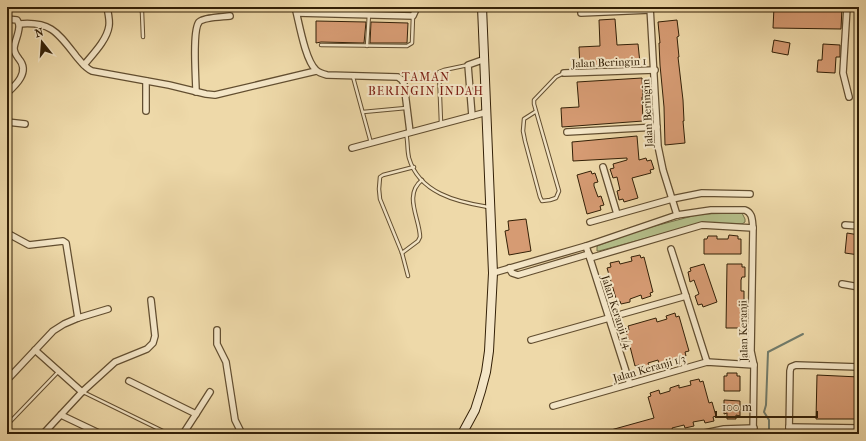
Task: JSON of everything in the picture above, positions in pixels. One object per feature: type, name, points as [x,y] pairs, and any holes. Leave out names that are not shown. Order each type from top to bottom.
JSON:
[{"type":"street","points":[[84,65],[107,33],[109,20],[107,7]]},
{"type":"street","points":[[295,7],[308,57],[320,74],[398,77],[402,80],[404,84],[407,108],[408,133]]},
{"type":"street","points":[[297,13],[413,16],[416,7]]},
{"type":"street","points":[[462,434],[475,410],[486,372],[489,351],[493,273],[482,7]]},
{"type":"street","points":[[847,7],[843,73],[849,97]]},
{"type":"street","points":[[581,13],[650,9]]},
{"type":"street","name":"Jalan Beringin","points":[[650,9],[660,157],[677,215]]},
{"type":"street","points":[[196,92],[195,49],[197,26],[205,19],[230,16]]},
{"type":"street","points":[[7,19],[17,20],[19,24],[44,24],[53,30],[84,65],[92,71],[169,85],[196,92],[215,95],[316,70]]},
{"type":"street","points":[[7,93],[18,83],[23,72],[22,64],[14,47],[19,24]]},
{"type":"street","points":[[472,116],[468,64],[485,59]]},
{"type":"street","name":"Jalan Beringin 1","points":[[564,73],[655,70]]},
{"type":"street","points":[[146,81],[146,111]]},
{"type":"street","points":[[352,148],[487,112]]},
{"type":"street","points":[[7,122],[25,124]]},
{"type":"street","points":[[567,132],[657,127]]},
{"type":"street","points":[[603,167],[617,214]]},
{"type":"street","points":[[590,222],[672,199],[702,193],[750,194]]},
{"type":"street","name":"Jalan Keranji","points":[[677,215],[711,210],[745,210],[750,213],[753,228],[751,351],[754,365],[753,431]]},
{"type":"street","points":[[493,273],[586,246],[677,215]]},
{"type":"street","points":[[509,268],[512,274],[518,275],[702,225],[753,228]]},
{"type":"street","points":[[844,225],[859,226]]},
{"type":"street","points":[[7,233],[28,245],[63,241],[66,243],[78,318]]},
{"type":"street","name":"Jalan Keranji 1/4","points":[[586,246],[630,384]]},
{"type":"street","points":[[671,249],[707,362]]},
{"type":"street","points":[[842,284],[859,287]]},
{"type":"street","points":[[622,314],[686,296]]},
{"type":"street","points":[[43,434],[82,392],[115,362],[147,349],[153,343],[155,336],[151,300]]},
{"type":"street","points":[[7,380],[58,327],[78,318],[108,309]]},
{"type":"street","points":[[531,340],[609,318]]},
{"type":"street","points":[[217,330],[218,344],[226,362],[235,420],[242,434]]},
{"type":"street","points":[[35,350],[82,392]]},
{"type":"street","name":"Jalan Keranji 1/3","points":[[553,406],[707,362],[754,365]]},
{"type":"street","points":[[789,434],[791,367],[796,365],[859,367]]},
{"type":"street","points":[[129,381],[196,414]]},
{"type":"street","points":[[183,434],[210,392]]},
{"type":"street","points":[[61,415],[101,434]]},
{"type":"street","points":[[789,427],[859,428]]},
{"type":"street","points":[[700,434],[724,431],[753,431]]},
{"type":"lane","points":[[139,7],[142,12],[143,36]]},
{"type":"lane","points":[[367,46],[369,14]]},
{"type":"lane","points":[[321,45],[408,46],[410,45],[413,16]]},
{"type":"lane","points":[[441,124],[439,72],[468,64]]},
{"type":"lane","points":[[535,112],[524,119],[523,131],[540,197],[541,200],[545,202],[556,198],[558,191],[535,112],[534,100],[556,77],[564,73]]},
{"type":"lane","points":[[352,76],[371,143]]},
{"type":"lane","points":[[363,112],[407,108]]},
{"type":"lane","points":[[408,133],[410,158],[422,180],[443,196],[464,203],[490,207]]},
{"type":"lane","points":[[408,276],[402,253],[380,198],[379,189],[380,177],[383,174],[414,167]]},
{"type":"lane","points":[[402,253],[418,241],[420,237],[414,213],[413,195],[422,180]]},
{"type":"lane","points":[[7,425],[58,371]]},
{"type":"lane","points":[[82,392],[168,434]]},
{"type":"green space","points":[[859,41],[859,105],[856,104]]},
{"type":"green space","points":[[742,213],[745,222],[742,224],[701,223],[597,251],[597,246],[640,230],[700,214]]},
{"type":"building","points":[[774,7],[842,7],[841,29],[773,28]]},
{"type":"building","points":[[615,19],[617,45],[638,44],[640,63],[580,67],[579,47],[600,46],[599,20]]},
{"type":"building","points":[[677,20],[679,36],[677,37],[678,57],[683,100],[685,143],[665,145],[658,22]]},
{"type":"building","points":[[316,21],[366,22],[364,43],[316,43]]},
{"type":"building","points":[[371,22],[408,23],[407,43],[370,43]]},
{"type":"building","points":[[774,40],[790,43],[788,55],[772,52]]},
{"type":"building","points":[[823,44],[840,45],[840,57],[836,57],[835,73],[817,72],[818,60],[822,60]]},
{"type":"building","points":[[642,78],[643,121],[562,127],[561,108],[579,107],[577,82]]},
{"type":"building","points":[[637,136],[639,160],[646,158],[647,161],[651,160],[654,169],[650,170],[651,173],[632,178],[638,198],[624,202],[623,199],[619,200],[617,191],[620,190],[617,177],[613,178],[610,169],[614,168],[613,164],[627,160],[627,158],[573,161],[572,142]]},
{"type":"building","points":[[591,171],[592,174],[595,173],[598,182],[594,183],[594,186],[598,197],[601,196],[604,205],[600,206],[601,210],[587,214],[577,175]]},
{"type":"building","points":[[526,219],[531,251],[509,255],[505,231],[509,230],[508,221]]},
{"type":"building","points":[[847,233],[859,235],[859,255],[845,253]]},
{"type":"building","points":[[729,235],[738,236],[738,239],[741,239],[741,254],[704,254],[704,239],[707,239],[708,236],[717,236],[717,239],[728,239]]},
{"type":"building","points":[[640,255],[641,258],[644,257],[653,292],[650,293],[651,296],[642,299],[641,295],[630,299],[630,302],[621,304],[620,301],[617,302],[607,268],[611,267],[610,263],[619,261],[620,264],[632,261],[631,257]]},
{"type":"building","points":[[704,264],[717,302],[703,307],[702,304],[698,305],[695,296],[699,294],[694,280],[690,282],[688,272],[691,271],[690,268]]},
{"type":"building","points":[[727,264],[742,264],[742,267],[745,267],[745,277],[742,277],[741,280],[741,291],[744,291],[744,300],[741,300],[741,315],[745,315],[744,325],[741,325],[741,328],[726,328]]},
{"type":"building","points":[[675,313],[676,317],[679,316],[689,351],[685,352],[686,356],[659,364],[658,360],[648,363],[649,366],[640,369],[639,365],[635,366],[626,331],[629,330],[628,326],[656,318],[657,322],[667,319],[666,316]]},
{"type":"building","points":[[727,373],[737,373],[737,376],[740,376],[740,391],[724,391],[724,376],[727,376]]},
{"type":"building","points":[[817,375],[859,377],[859,419],[816,419]]},
{"type":"building","points":[[699,379],[700,382],[703,381],[709,403],[712,402],[716,416],[713,417],[714,421],[705,423],[704,420],[693,422],[694,426],[685,428],[684,425],[672,428],[673,431],[664,434],[663,430],[651,434],[600,434],[654,418],[648,397],[651,396],[650,393],[659,390],[660,394],[670,391],[670,388],[679,385],[679,388],[691,385],[690,381]]},
{"type":"building","points":[[724,400],[740,401],[740,416],[736,415],[736,419],[727,419],[727,413],[724,414]]},
{"type":"waterway","points":[[769,434],[769,420],[764,412],[766,405],[768,352],[803,334]]},
{"type":"district","name":"TAMAN BERINGIN INDAH","points":[[426,84]]}]
